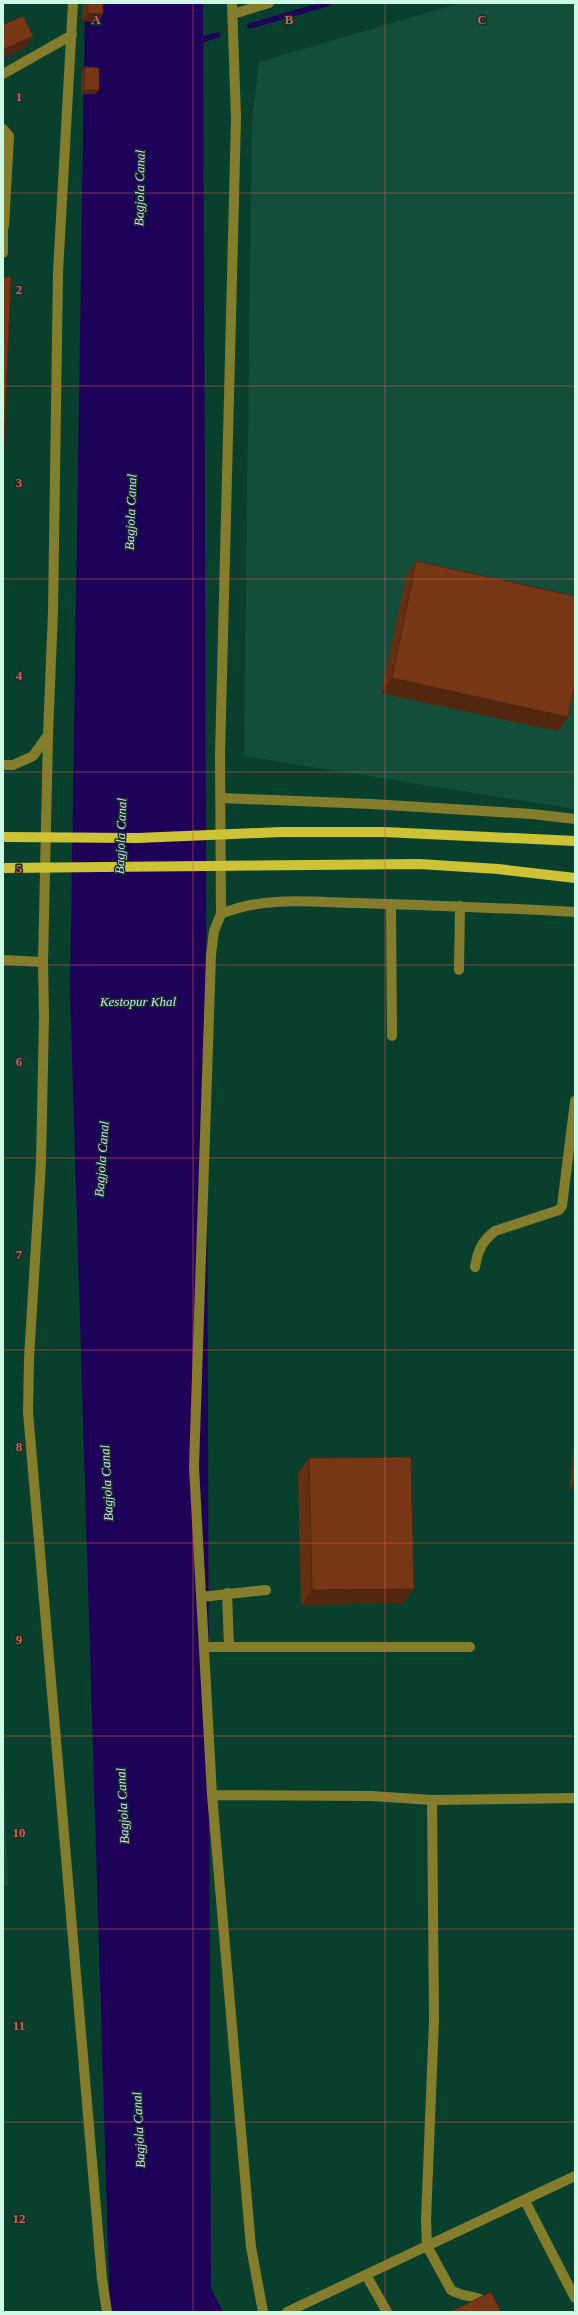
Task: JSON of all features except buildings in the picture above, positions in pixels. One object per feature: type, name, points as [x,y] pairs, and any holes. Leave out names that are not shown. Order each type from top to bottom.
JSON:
[{"type":"main road","points":[[3,837],[138,838],[281,832],[384,832],[575,841]]},
{"type":"main road","points":[[3,868],[419,864],[498,869],[575,878]]},
{"type":"street","points":[[73,3],[58,272],[53,603],[42,962],[44,1018],[41,1162],[29,1360],[28,1412],[102,2279],[107,2312]]},
{"type":"street","points":[[232,3],[236,118],[220,756],[221,914],[214,931],[211,956],[194,1467],[212,1795],[251,2247],[263,2312]]},
{"type":"street","points":[[233,14],[269,3]]},
{"type":"street","points":[[3,74],[72,35]]},
{"type":"street","points":[[3,129],[9,136],[3,253]]},
{"type":"street","points":[[3,765],[13,765],[33,756],[48,735]]},
{"type":"street","points":[[221,798],[378,804],[532,814],[575,819]]},
{"type":"street","points":[[221,914],[241,906],[273,902],[460,906],[575,912]]},
{"type":"street","points":[[391,904],[392,1036]]},
{"type":"street","points":[[459,970],[460,906]]},
{"type":"street","points":[[3,960],[42,962]]},
{"type":"street","points":[[475,1268],[478,1250],[487,1237],[495,1231],[559,1210],[562,1206],[575,1101]]},
{"type":"street","points":[[201,1597],[266,1590]]},
{"type":"street","points":[[227,1593],[229,1647]]},
{"type":"street","points":[[204,1647],[470,1647]]},
{"type":"street","points":[[212,1795],[371,1796],[432,1800],[575,1798]]},
{"type":"street","points":[[432,1800],[434,2020],[426,2220],[427,2246],[451,2290],[483,2300],[489,2304],[493,2312]]},
{"type":"street","points":[[287,2312],[525,2201],[575,2176]]},
{"type":"street","points":[[525,2201],[575,2298]]},
{"type":"street","points":[[366,2275],[387,2312]]},
{"type":"shaded area","points":[[460,3],[575,3],[575,809],[244,756],[252,121],[259,62]]},
{"type":"shaded area","points":[[3,1735],[8,1886],[3,1886]]},
{"type":"water","name":"Kestopur Khal","points":[[85,3],[203,3],[211,2288],[223,2312],[110,2312],[70,991]]},
{"type":"waterway","points":[[250,26],[329,3]]},
{"type":"waterway","points":[[197,41],[218,35]]},
{"type":"water label","name":"Bagjola Canal","points":[[139,188]]},
{"type":"water label","name":"Bagjola Canal","points":[[130,512]]},
{"type":"water label","name":"Bagjola Canal","points":[[120,836]]},
{"type":"water label","name":"Bagjola Canal","points":[[101,1159]]},
{"type":"water label","name":"Bagjola Canal","points":[[106,1483]]},
{"type":"water label","name":"Bagjola Canal","points":[[122,1806]]},
{"type":"water label","name":"Bagjola Canal","points":[[138,2130]]}]
